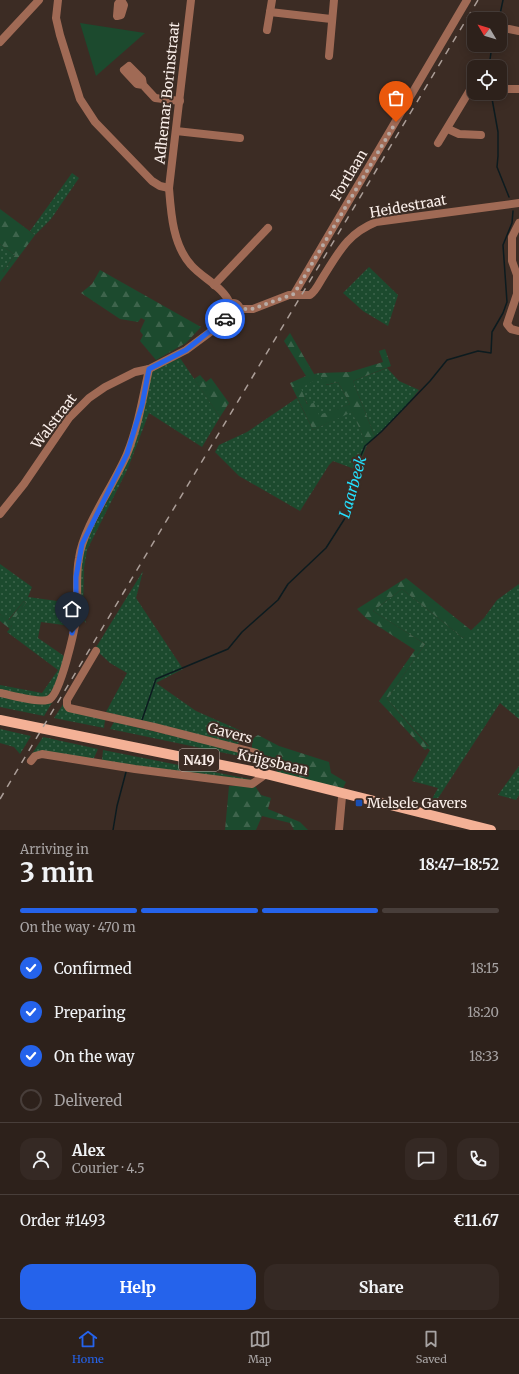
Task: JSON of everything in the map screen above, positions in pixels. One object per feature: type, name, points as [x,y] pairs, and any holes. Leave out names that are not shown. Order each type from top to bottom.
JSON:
[{"type":"main road","name":"Krijgsbaan","points":[[0,720],[266,774],[491,830]]},
{"type":"street","points":[[0,42],[39,0]]},
{"type":"street","points":[[58,0],[57,24],[80,99],[95,122],[152,181],[160,186],[169,188]]},
{"type":"street","name":"Adhemar Borinstraat","points":[[191,0],[169,188],[178,244],[191,265],[224,294],[230,304]]},
{"type":"street","points":[[267,30],[272,0]]},
{"type":"street","points":[[329,56],[331,19],[334,0]]},
{"type":"street","name":"Fortlaan","points":[[294,294],[467,0]]},
{"type":"street","points":[[270,12],[331,19]]},
{"type":"street","points":[[509,29],[519,31]]},
{"type":"street","points":[[142,85],[155,98],[180,101]]},
{"type":"street","points":[[507,89],[519,89]]},
{"type":"street","points":[[438,143],[448,129],[467,95]]},
{"type":"street","points":[[448,129],[459,134],[481,135]]},
{"type":"street","points":[[176,131],[240,138]]},
{"type":"street","name":"Heidestraat","points":[[294,294],[310,295],[343,246],[363,227],[376,222],[519,202]]},
{"type":"street","points":[[519,223],[512,237],[512,261],[517,275],[516,297],[507,324],[510,329],[519,331]]},
{"type":"street","points":[[214,285],[268,228]]},
{"type":"street","points":[[240,309],[238,316],[234,318],[228,315],[226,310],[230,304],[235,304],[240,309],[252,309],[294,294]]},
{"type":"street","name":"Walstraat","points":[[0,514],[13,499],[78,408],[89,398],[105,387],[135,372],[149,369],[198,341],[228,315]]},
{"type":"street","points":[[0,693],[44,701],[51,698],[62,679],[76,618],[76,577],[82,544],[127,454],[142,405],[149,369]]},
{"type":"street","name":"Gavers","points":[[96,651],[67,700],[66,705],[69,708],[154,727],[256,753],[264,762],[266,774]]},
{"type":"street","points":[[31,761],[34,756],[42,754],[252,784],[266,774]]},
{"type":"street","points":[[340,830],[341,793]]},
{"type":"green space","points":[[80,23],[145,33],[96,76]]},
{"type":"green space","points":[[72,173],[79,178],[51,219],[35,235],[30,231]]},
{"type":"green space","points":[[0,209],[35,235],[0,282],[0,271],[3,272],[15,255],[0,244]]},
{"type":"green space","points":[[0,244],[15,255],[2,273],[0,271]]},
{"type":"green space","points":[[369,267],[398,295],[388,326],[363,311],[343,293]]},
{"type":"green space","points":[[100,270],[201,327],[186,343],[156,360],[140,341],[143,335],[140,331],[145,320],[141,318],[138,322],[120,319],[81,293],[92,284]]},
{"type":"green space","points":[[290,333],[317,379],[301,388],[307,404],[314,403],[319,415],[350,404],[338,382],[325,385],[319,373],[350,372],[383,362],[379,351],[385,349],[391,366],[353,381],[375,437],[367,445],[352,412],[313,430],[290,383],[306,376],[284,341]]},
{"type":"green space","points":[[180,358],[220,417],[202,447],[149,413],[128,468],[87,550],[84,568],[83,613],[86,623],[78,615],[80,562],[85,543],[110,496],[128,456],[152,371]]},
{"type":"green space","points":[[387,368],[399,381],[419,390],[402,411],[375,437],[353,381]]},
{"type":"green space","points":[[319,373],[326,385],[338,382],[350,404],[319,416],[308,405],[300,388],[316,379],[314,374]]},
{"type":"green space","points":[[200,375],[206,382],[211,378],[229,403],[220,417],[194,379]]},
{"type":"green space","points":[[297,398],[313,430],[352,411],[367,445],[357,470],[333,461],[300,511],[239,476],[215,452],[219,445],[247,432]]},
{"type":"green space","points":[[0,564],[32,587],[28,597],[72,603],[73,619],[71,626],[41,622],[38,638],[64,656],[60,674],[55,685],[44,699],[0,690],[0,685],[42,693],[58,670],[7,632],[12,626],[10,624],[26,603],[24,601],[8,620],[0,614]]},
{"type":"green space","points":[[143,571],[136,598],[183,669],[156,683],[196,711],[246,733],[237,745],[106,712],[127,673],[110,663],[95,649]]},
{"type":"green space","points":[[406,578],[472,631],[463,638],[402,589],[373,611],[425,644],[387,699],[429,747],[425,750],[379,701],[415,650],[367,619],[357,609]]},
{"type":"green space","points":[[519,584],[519,719],[500,703],[431,809],[427,808],[438,788],[412,781],[430,750],[427,748],[429,746],[387,699],[425,644],[373,611],[402,589],[463,638],[484,618],[497,600]]},
{"type":"green space","points":[[24,601],[26,603],[11,624],[12,626],[10,629],[0,621],[0,614],[9,620]]},
{"type":"green space","points":[[0,697],[53,701],[44,716],[0,707]]},
{"type":"green space","points":[[64,703],[105,720],[104,728],[54,718]]},
{"type":"green space","points":[[114,722],[254,755],[259,760],[110,729]]},
{"type":"green space","points":[[0,729],[31,736],[20,754],[14,747],[0,743]]},
{"type":"green space","points":[[258,735],[279,746],[329,762],[331,773],[346,782],[343,788],[279,774],[265,755],[252,748],[253,740]]},
{"type":"green space","points":[[43,737],[98,749],[93,760],[41,751],[28,760]]},
{"type":"green space","points":[[103,750],[254,780],[252,782],[102,761]]},
{"type":"green space","points":[[519,766],[519,795],[516,800],[498,795]]},
{"type":"green space","points":[[229,786],[255,786],[261,795],[271,798],[268,809],[300,822],[308,830],[294,830],[290,823],[262,816],[256,830],[225,830]]},
{"type":"waterway","name":"Laarbeek","points":[[500,12],[503,0]]},
{"type":"waterway","name":"Laarbeek","points":[[490,60],[491,52]]},
{"type":"waterway","name":"Laarbeek","points":[[492,100],[498,132],[497,167],[509,197]]},
{"type":"waterway","name":"Laarbeek","points":[[142,720],[156,679],[228,649],[242,632],[278,600],[288,584],[326,548],[347,515],[354,472],[365,446],[381,432],[430,381],[447,360],[478,351],[491,353],[492,332],[503,313],[507,302],[503,245],[512,223],[513,211]]},
{"type":"waterway","name":"Laarbeek","points":[[113,830],[117,806],[126,772]]},
{"type":"railway","points":[[0,799],[478,0]]},
{"type":"way so far","points":[[225,319],[228,315],[234,318],[238,316],[241,311],[240,309],[252,309],[294,294],[396,122]]},
{"type":"place","name":"Melsele Gavers","points":[[359,803]]},
{"type":"route","points":[[72,633],[76,618],[76,577],[82,544],[127,454],[142,405],[149,369],[186,350],[225,319]]}]
